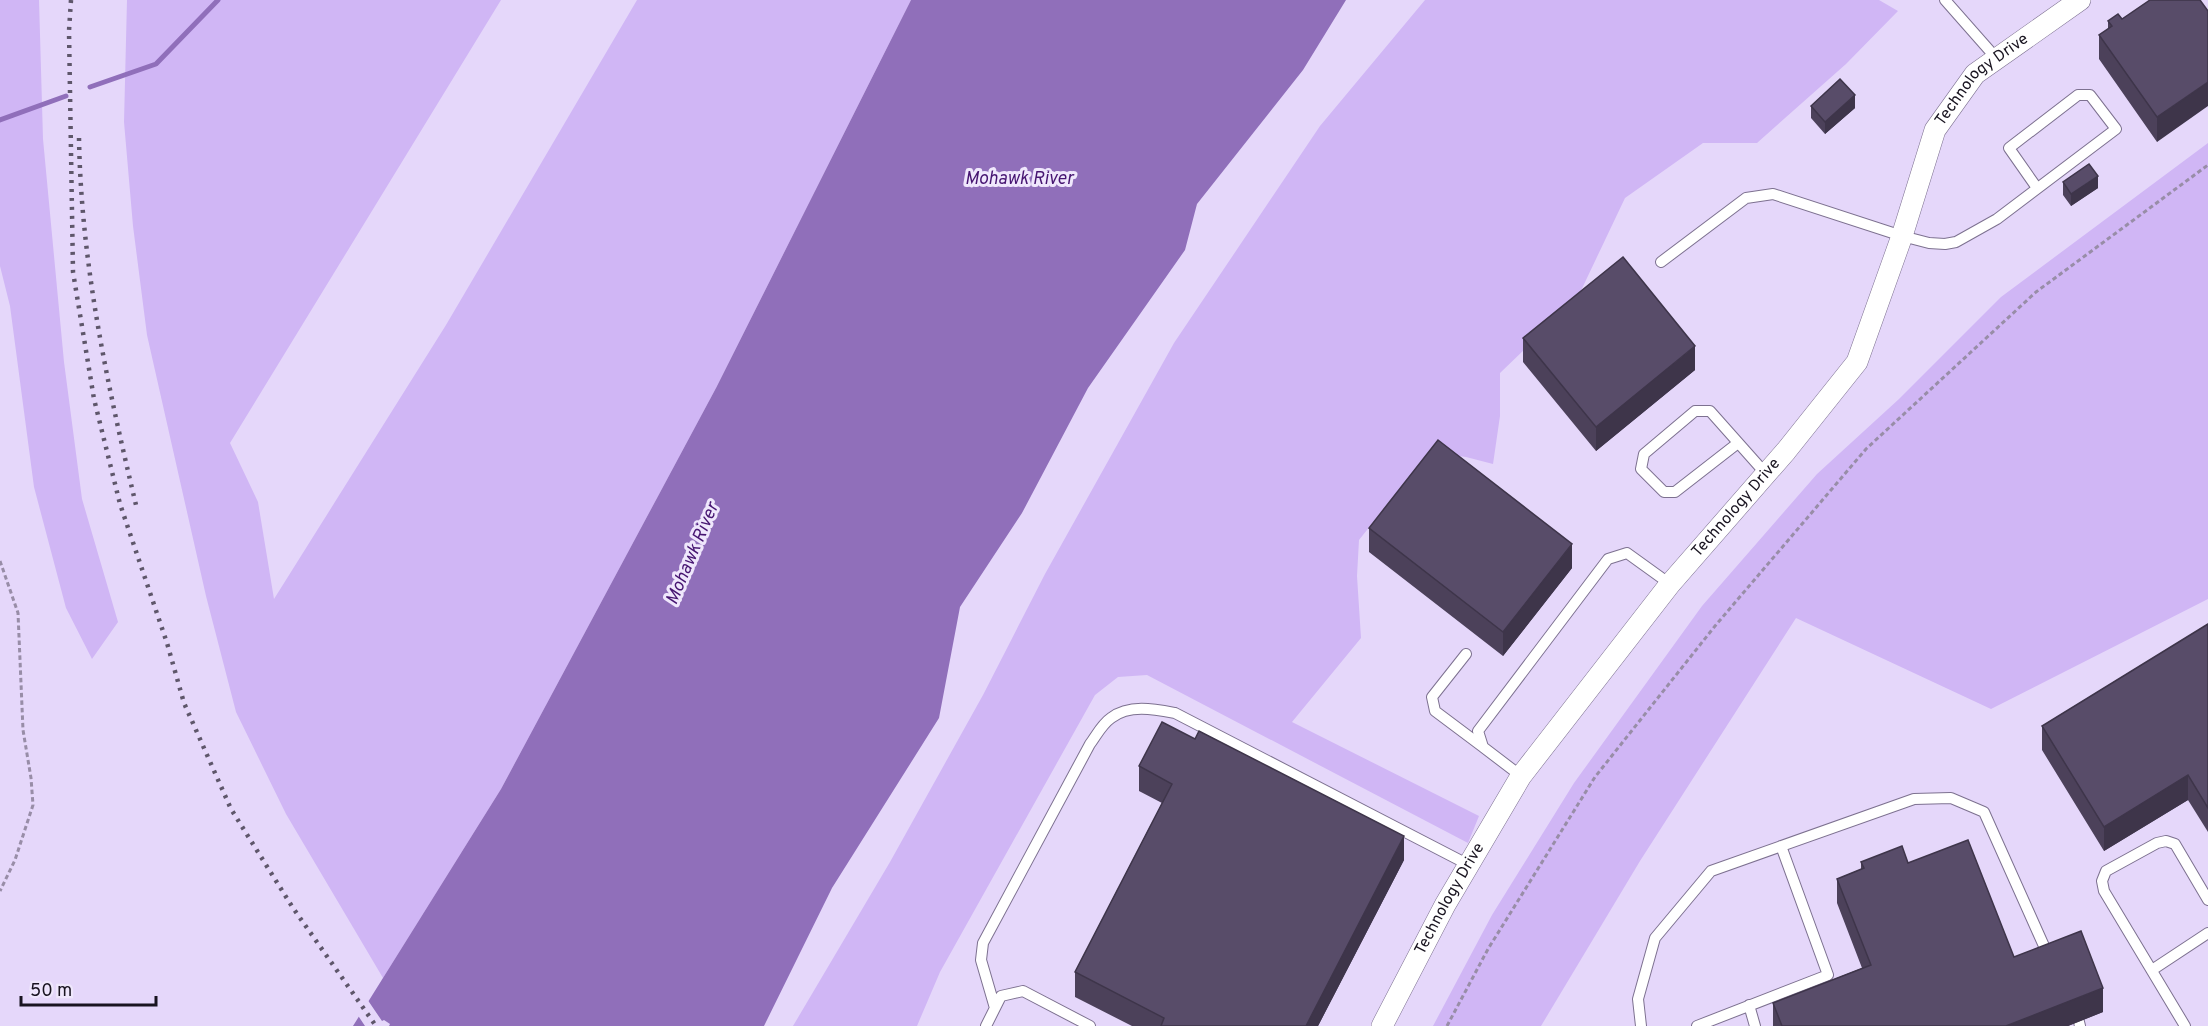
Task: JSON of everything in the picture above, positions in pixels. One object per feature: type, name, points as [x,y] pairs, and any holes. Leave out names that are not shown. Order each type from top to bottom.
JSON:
[{"type":"street","name":"Technology Drive","points":[[1382,1026],[1445,905],[1521,776],[1670,584],[1766,474],[1857,362],[1902,236],[1935,130],[1976,74],[2080,0]]},
{"type":"lane","points":[[1945,0],[1997,59]]},
{"type":"lane","points":[[1660,262],[1746,198],[1773,194],[1902,236],[1929,243],[1956,242],[1997,219],[2116,129],[2090,95],[2078,95],[2009,148],[2037,188]]},
{"type":"lane","points":[[1738,442],[1675,492],[1664,492],[1641,469],[1644,454],[1695,411],[1710,411],[1738,442],[1766,474]]},
{"type":"lane","points":[[1483,747],[1478,731],[1608,559],[1627,553],[1670,584]]},
{"type":"lane","points":[[1466,654],[1432,697],[1435,711],[1521,776]]},
{"type":"lane","points":[[995,1008],[981,960],[983,943],[1090,744],[1109,719],[1121,712],[1149,708],[1175,713],[1469,865]]},
{"type":"lane","points":[[1641,1026],[1638,999],[1655,938],[1712,871],[1914,799],[1951,798],[1984,812],[2048,955]]},
{"type":"lane","points":[[2185,1026],[2104,891],[2102,881],[2106,871],[2157,843],[2166,841],[2175,844],[2208,900]]},
{"type":"lane","points":[[1697,1026],[1828,975],[1781,846]]},
{"type":"lane","points":[[2152,970],[2208,933]]},
{"type":"lane","points":[[986,1026],[1001,996],[1023,991],[1090,1026]]},
{"type":"lane","points":[[1749,1005],[1755,1026]]},
{"type":"path","points":[[1448,1026],[1488,949],[1595,777],[1714,626],[1866,448],[2036,292],[2208,165]]},
{"type":"path","points":[[0,561],[18,613],[23,730],[33,805],[15,860],[0,891]]},
{"type":"shaded area","points":[[0,0],[39,0],[43,139],[64,362],[82,499],[118,622],[92,659],[66,608],[34,487],[10,306],[0,266]]},
{"type":"shaded area","points":[[127,0],[501,0],[230,443],[258,502],[274,599],[446,325],[637,0],[911,0],[716,388],[501,789],[383,978],[286,814],[236,712],[206,596],[147,335],[133,226],[124,122]]},
{"type":"shaded area","points":[[1425,0],[1879,0],[1898,11],[1846,64],[1757,143],[1703,143],[1625,198],[1577,299],[1500,373],[1500,416],[1493,464],[1466,457],[1429,452],[1359,540],[1357,576],[1361,638],[1292,722],[1479,816],[1468,843],[1147,675],[1118,677],[1095,695],[940,972],[917,1026],[793,1026],[890,862],[983,695],[1045,574],[1174,343],[1320,126]]},
{"type":"shaded area","points":[[2208,143],[2208,599],[1991,709],[1796,618],[1640,861],[1541,1026],[1433,1026],[1492,915],[1574,783],[1702,606],[1817,474],[1899,399],[2001,297]]},
{"type":"water","name":"Mohawk River","points":[[911,0],[1346,0],[1303,70],[1197,204],[1185,250],[1088,388],[1022,513],[960,607],[939,718],[832,888],[764,1026],[353,1026],[501,789],[716,388]]},
{"type":"pier","points":[[367,999],[382,1021],[390,1024],[389,1026],[365,1026],[357,1014]]},
{"type":"building","points":[[2150,0],[2200,0],[2208,11],[2208,82],[2157,117],[2099,35],[2112,26],[2108,21],[2118,14],[2122,19]]},
{"type":"building","points":[[1840,79],[1855,95],[1825,122],[1811,106]]},
{"type":"building","points":[[2089,164],[2098,176],[2071,194],[2063,182]]},
{"type":"building","points":[[1623,257],[1695,346],[1596,427],[1523,338]]},
{"type":"building","points":[[1438,440],[1572,544],[1503,632],[1369,528]]},
{"type":"building","points":[[2208,624],[2208,808],[2188,775],[2104,827],[2042,726]]},
{"type":"building","points":[[1162,722],[1195,739],[1199,731],[1404,836],[1306,1026],[1161,1026],[1164,1018],[1075,972],[1172,784],[1139,766]]},
{"type":"building","points":[[1968,840],[2014,957],[2081,931],[2103,988],[2006,1026],[1782,1026],[1773,1003],[1871,965],[1837,879],[1864,868],[1861,862],[1902,846],[1908,863]]},
{"type":"waterway","points":[[90,87],[156,64],[218,0]]},
{"type":"waterway","points":[[0,120],[66,96]]},
{"type":"railway","points":[[71,0],[69,31],[73,272],[94,399],[120,504],[167,643],[184,703],[231,809],[293,908],[376,1026]]},
{"type":"railway","points":[[79,138],[85,231],[97,323],[136,505]]}]
